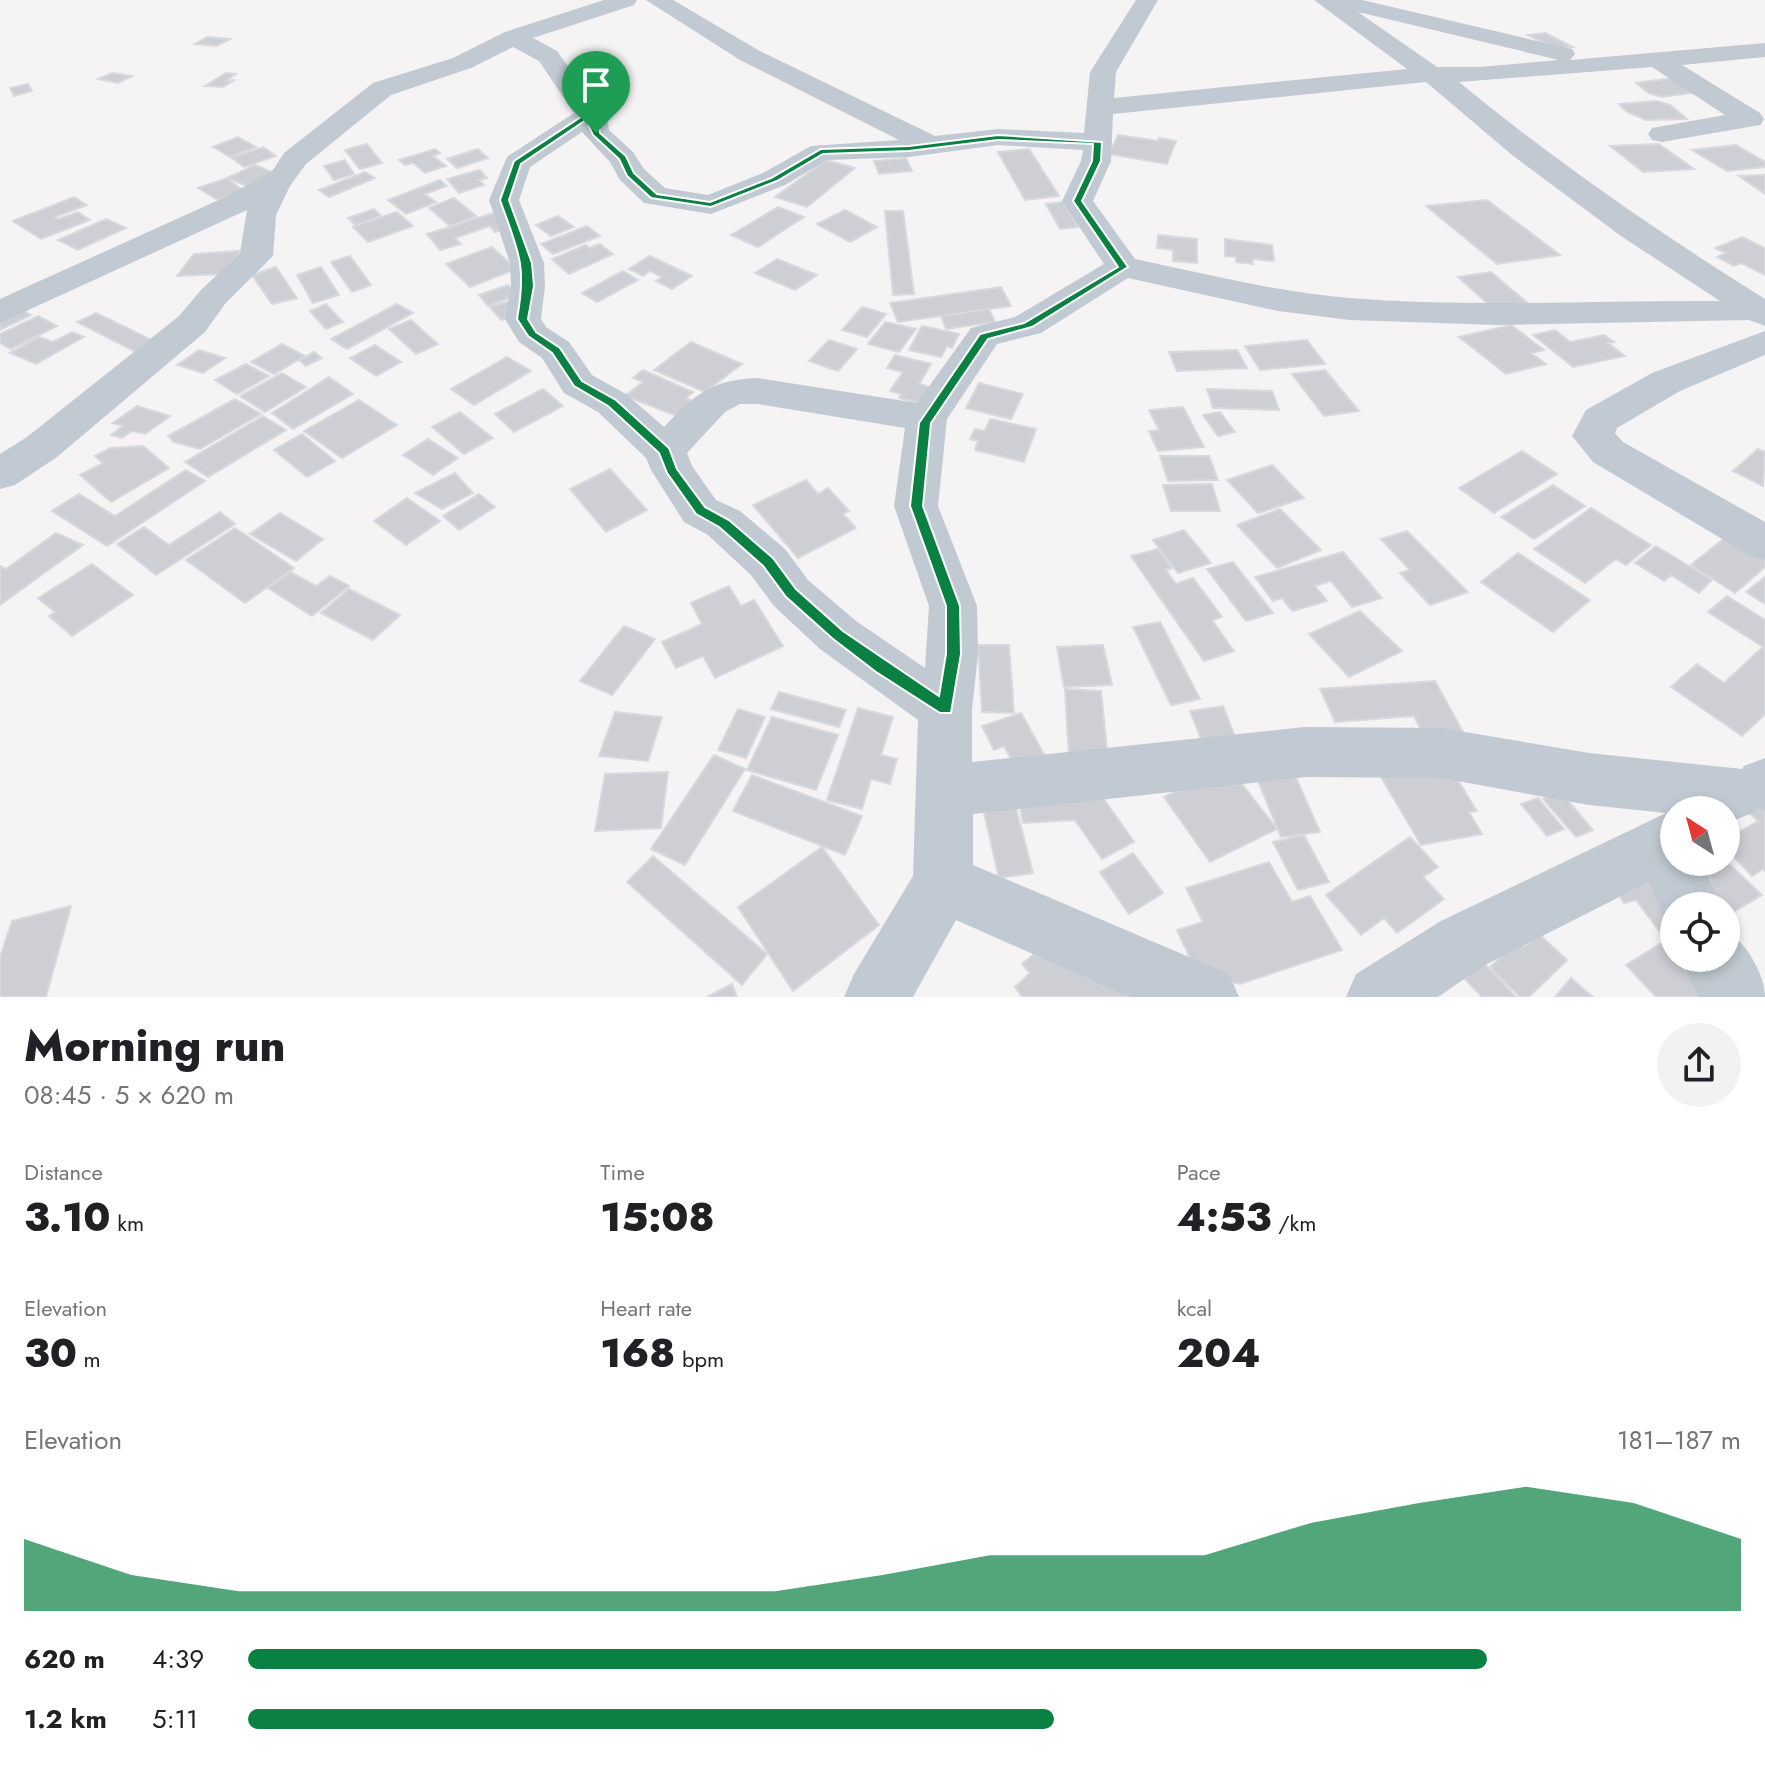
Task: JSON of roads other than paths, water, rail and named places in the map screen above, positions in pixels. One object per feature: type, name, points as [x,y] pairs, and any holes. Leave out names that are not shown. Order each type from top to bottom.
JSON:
[{"type":"street","points":[[0,312],[234,205],[275,182],[284,176],[294,159],[389,85],[462,63],[513,37],[626,0]]},
{"type":"street","points":[[657,0],[749,55],[931,145]]},
{"type":"street","points":[[1147,0],[1103,72],[1096,161],[1077,201],[1123,267],[1278,300],[1350,309],[1497,314],[1736,312],[1762,321]]},
{"type":"street","points":[[1325,0],[1430,74],[1522,149],[1762,321]]},
{"type":"street","points":[[1333,0],[1550,53],[1645,61],[1750,119],[1662,134]]},
{"type":"street","points":[[513,37],[548,56],[594,122],[596,133],[623,158],[631,174],[655,196],[711,205],[774,179],[821,152],[931,145],[1099,125],[1430,74],[1479,75],[1758,54]]},
{"type":"street","points":[[587,116],[517,163],[504,200],[527,263],[528,286],[523,319],[532,334],[556,350],[578,384],[612,403],[665,451],[672,470],[700,511],[724,523],[768,562],[791,593],[838,635],[945,709]]},
{"type":"street","points":[[0,474],[42,447],[192,324],[213,297],[256,256],[260,215],[274,191],[275,182]]},
{"type":"street","points":[[877,997],[943,883],[945,709],[953,654],[953,606],[916,506],[927,418],[984,336],[1028,325],[1123,267]]},
{"type":"street","points":[[1762,321],[1600,420],[1593,436],[1608,452],[1765,543]]},
{"type":"street","points":[[665,451],[711,403],[732,392],[758,391],[927,418]]},
{"type":"street","points":[[945,791],[1305,752],[1441,753],[1589,779],[1748,791]]},
{"type":"street","points":[[1379,997],[1463,943],[1660,845]]},
{"type":"street","points":[[943,883],[1206,997]]},
{"type":"street","points":[[1721,972],[1737,997]]}]
